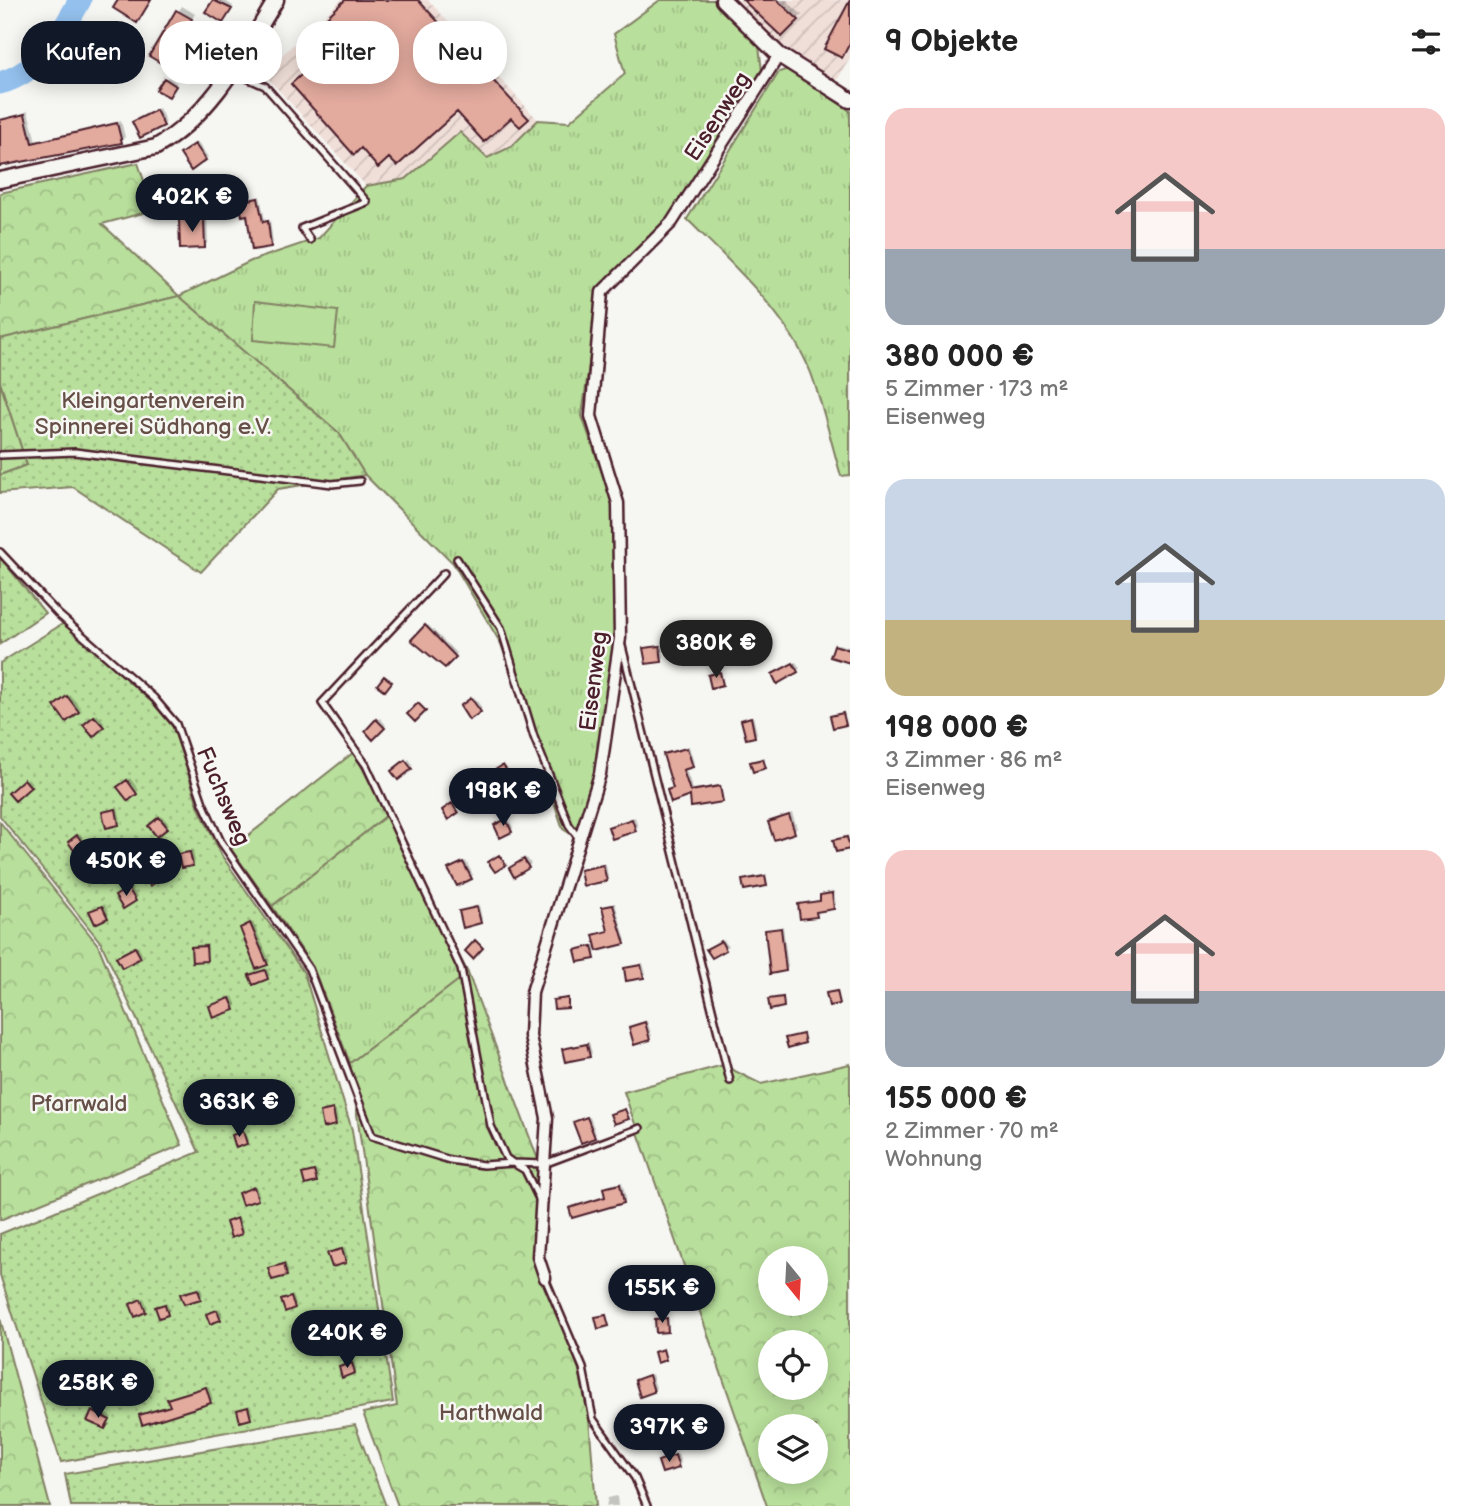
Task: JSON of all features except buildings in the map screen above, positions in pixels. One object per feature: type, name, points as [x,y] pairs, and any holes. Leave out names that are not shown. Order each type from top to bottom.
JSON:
[{"type":"main road","points":[[263,21],[276,0]]},
{"type":"main road","points":[[723,0],[779,55],[850,100]]},
{"type":"main road","points":[[0,180],[156,147],[194,120],[222,84]]},
{"type":"street","name":"Eisenweg","points":[[545,1278],[538,1257],[547,1118],[530,1036],[532,992],[600,774],[620,638],[618,503],[590,416],[602,292],[672,222],[779,55]]},
{"type":"lane","points":[[260,84],[265,86],[367,202],[302,228],[310,240]]},
{"type":"lane","points":[[0,455],[75,452],[332,484],[360,481]]},
{"type":"lane","name":"Fuchsweg","points":[[0,552],[58,614],[154,698],[176,724],[203,803],[221,842],[309,970],[372,1136],[450,1160],[483,1165],[513,1163]]},
{"type":"lane","points":[[457,559],[500,628],[534,737],[569,825],[580,840]]},
{"type":"lane","points":[[444,573],[322,703],[366,765],[461,969],[491,1126],[506,1158],[525,1170],[540,1201]]},
{"type":"lane","points":[[620,638],[730,1081]]},
{"type":"lane","points":[[513,1163],[544,1164],[640,1128]]},
{"type":"lane","name":"Eisenweg","points":[[545,1278],[583,1368],[593,1419],[635,1478],[647,1506]]},
{"type":"shaded area","points":[[341,0],[428,0],[447,21],[413,21],[413,84],[505,84],[538,120],[511,147],[486,158],[460,132],[406,179],[366,186],[273,84],[282,84],[282,55],[296,42],[296,84],[399,84],[399,21],[319,21]]},
{"type":"shaded area","points":[[733,0],[850,0],[850,58],[835,84],[785,47]]},
{"type":"green space","points":[[660,0],[714,0],[759,46],[762,71],[669,220],[599,291],[582,416],[614,507],[616,635],[596,774],[577,838],[563,829],[501,644],[453,563],[365,475],[339,433],[179,296],[251,261],[319,238],[366,186],[406,179],[460,132],[487,158],[511,147],[538,120],[569,122],[625,74],[614,34]]},
{"type":"green space","points":[[788,69],[850,111],[850,475],[841,476],[811,373],[788,330],[757,290],[687,219],[779,72]]},
{"type":"green space","points":[[138,163],[154,210],[102,224],[179,296],[0,339],[0,193]]},
{"type":"green space","name":"Kleingartenverein Spinnerei Südhang e.V.","points":[[179,296],[339,433],[365,475],[278,489],[201,572],[73,487],[0,493],[0,475],[27,465],[0,382],[0,339]]},
{"type":"green space","points":[[255,301],[338,311],[334,348],[253,340]]},
{"type":"green space","points":[[0,382],[27,465],[0,475]]},
{"type":"green space","points":[[0,557],[45,613],[0,644]]},
{"type":"green space","points":[[64,623],[156,706],[173,727],[199,808],[222,856],[304,973],[352,1130],[393,1402],[61,1462],[0,1275],[0,1234],[199,1152],[101,943],[0,816],[0,663]]},
{"type":"green space","points":[[354,752],[387,815],[272,906],[231,849]]},
{"type":"green space","points":[[387,815],[468,973],[350,1063],[313,967],[272,906]]},
{"type":"green space","name":"Pfarrwald","points":[[0,822],[98,945],[182,1145],[0,1220]]},
{"type":"green space","name":"Harthwald","points":[[468,973],[540,1165],[538,1260],[579,1370],[589,1419],[596,1506],[398,1506],[363,1413],[397,1406],[350,1063]]},
{"type":"green space","points":[[850,1064],[850,1506],[767,1506],[759,1484],[828,1484],[828,1414],[758,1414],[758,1480],[624,1092],[723,1065],[761,1084]]},
{"type":"green space","points":[[0,1318],[50,1506],[0,1506]]},
{"type":"green space","points":[[355,1425],[386,1506],[71,1506],[65,1474]]},
{"type":"waterway","points":[[0,83],[27,70],[48,51],[80,0]]}]
